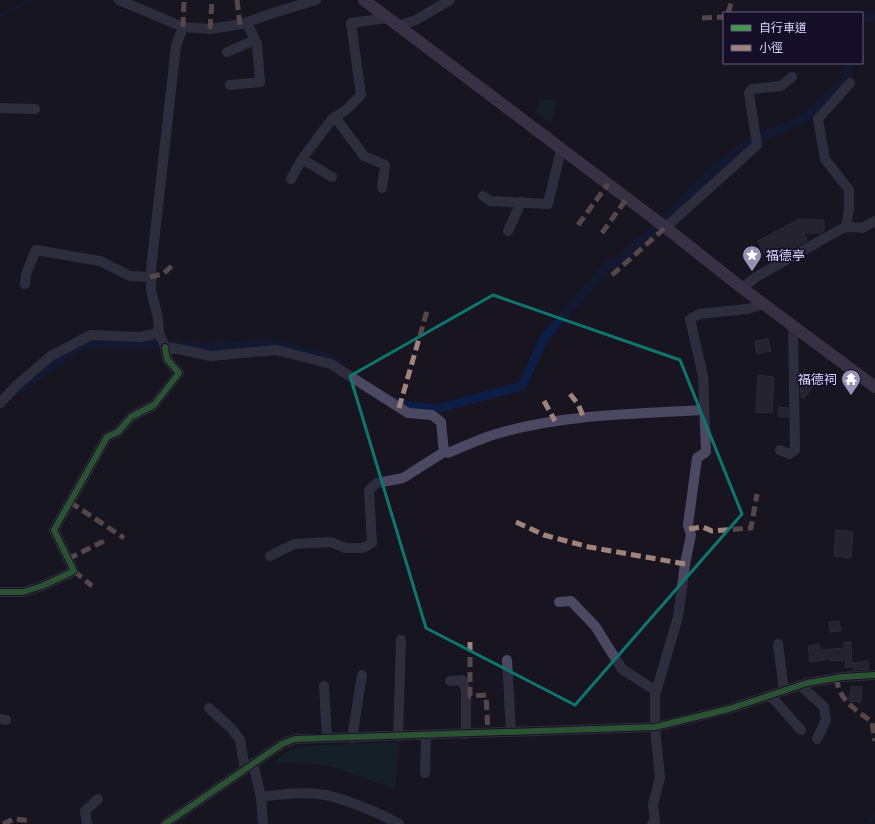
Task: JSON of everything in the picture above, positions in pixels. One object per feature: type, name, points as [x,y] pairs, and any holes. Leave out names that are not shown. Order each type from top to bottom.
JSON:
[{"type":"main road","points":[[364,0],[666,227],[742,288],[875,387]]},
{"type":"street","points":[[119,0],[183,27],[210,29],[246,23],[316,0]]},
{"type":"street","points":[[398,26],[416,20],[450,0]]},
{"type":"street","points":[[291,178],[302,159],[332,119],[346,110],[361,95],[351,23],[386,18]]},
{"type":"street","points":[[230,85],[260,82],[257,44],[246,23]]},
{"type":"street","points":[[0,592],[23,592],[42,586],[74,571],[54,530],[107,437],[118,432],[131,417],[154,405],[179,373],[167,358],[165,347],[159,333],[158,318],[151,290],[150,277],[154,229],[176,46],[183,27]]},
{"type":"street","points":[[227,52],[255,40]]},
{"type":"street","points":[[666,227],[757,145],[749,93],[752,89],[781,86],[792,77]]},
{"type":"street","points":[[846,227],[849,209],[849,190],[825,159],[818,119],[850,83]]},
{"type":"street","points":[[0,108],[35,109]]},
{"type":"street","points":[[335,117],[364,156],[385,165],[382,188]]},
{"type":"street","points":[[484,196],[490,200],[548,204],[562,150]]},
{"type":"street","points":[[302,159],[332,177]]},
{"type":"street","points":[[508,231],[521,202]]},
{"type":"street","points":[[742,288],[756,277],[846,227],[862,228],[875,221]]},
{"type":"street","points":[[26,284],[26,274],[36,250],[100,262],[130,276],[150,277]]},
{"type":"street","points":[[654,823],[653,804],[660,778],[655,727],[655,695],[678,618],[685,564],[691,535],[688,525],[697,458],[706,452],[703,376],[690,319],[699,314],[747,309],[764,304]]},
{"type":"street","points":[[780,450],[789,454],[796,450],[793,325]]},
{"type":"street","points":[[0,404],[17,385],[51,356],[91,335],[140,337],[159,333]]},
{"type":"street","points":[[165,347],[211,356],[276,350],[331,364],[408,414],[432,414],[441,422],[444,452]]},
{"type":"street","points":[[270,556],[294,544],[331,542],[346,548],[363,548],[372,543],[369,490],[377,483],[403,478],[444,452],[448,453],[496,434],[582,416],[704,410]]},
{"type":"street","points":[[559,602],[571,600],[595,626],[622,669],[656,692]]},
{"type":"street","points":[[398,736],[401,640]]},
{"type":"street","points":[[778,644],[784,691]]},
{"type":"street","points":[[508,660],[511,732]]},
{"type":"street","points":[[352,738],[362,675]]},
{"type":"street","points":[[165,824],[282,744],[296,740],[655,727],[729,709],[800,685],[842,677],[875,675]]},
{"type":"street","points":[[450,681],[462,680],[466,690],[466,734]]},
{"type":"street","points":[[800,685],[824,707],[826,720],[816,739]]},
{"type":"street","points":[[324,686],[327,738]]},
{"type":"street","points":[[770,695],[801,730]]},
{"type":"street","points":[[209,708],[232,728],[240,740],[261,797],[263,824]]},
{"type":"street","points":[[425,773],[426,735]]},
{"type":"street","points":[[261,797],[282,794],[320,794],[344,800],[399,824]]},
{"type":"street","points":[[87,824],[85,811],[98,799]]},
{"type":"highlighted area","points":[[493,295],[680,360],[742,514],[575,705],[426,628],[350,376]]},
{"type":"green space","points":[[540,99],[558,100],[551,124],[535,112]]},
{"type":"green space","points":[[399,742],[395,789],[333,767],[292,762],[272,763],[290,750],[309,746]]},
{"type":"building","points":[[799,219],[824,220],[824,231],[821,233],[804,233],[807,241],[768,261],[758,241]]},
{"type":"building","points":[[768,339],[771,351],[757,354],[755,341]]},
{"type":"building","points":[[758,375],[774,377],[772,413],[756,412]]},
{"type":"building","points":[[808,377],[816,383],[803,399],[801,397],[800,386]]},
{"type":"building","points":[[778,407],[788,408],[788,417],[778,417]]},
{"type":"building","points":[[836,530],[853,532],[851,558],[834,556]]},
{"type":"building","points":[[839,621],[841,631],[830,632],[829,622]]},
{"type":"building","points":[[844,642],[851,642],[852,667],[846,668],[845,660],[831,661],[831,659],[810,662],[808,646],[819,644],[820,650],[844,648]]},
{"type":"building","points":[[868,661],[869,669],[854,670],[853,663]]},
{"type":"building","points":[[851,686],[862,687],[861,702],[849,701]]},
{"type":"waterway","points":[[0,15],[31,0]]},
{"type":"waterway","points":[[863,18],[875,17]]},
{"type":"waterway","points":[[394,401],[398,404],[436,409],[522,386],[544,338],[608,265],[617,263],[671,214],[708,175],[751,141],[802,120],[845,81],[849,64]]},
{"type":"waterway","points":[[16,391],[76,348],[88,343],[129,345],[174,344],[202,348],[268,343],[329,358],[340,365]]},
{"type":"waterway","points":[[867,824],[875,815]]},
{"type":"marked path","points":[[183,27],[184,0]]},
{"type":"marked path","points":[[210,29],[212,0]]},
{"type":"marked path","points":[[237,0],[240,25]]},
{"type":"marked path","points":[[728,12],[732,0]]},
{"type":"marked path","points":[[702,18],[723,17]]},
{"type":"marked path","points":[[578,225],[608,184]]},
{"type":"marked path","points":[[602,233],[627,198]]},
{"type":"marked path","points":[[612,275],[666,227]]},
{"type":"marked path","points":[[150,277],[163,274],[174,264]]},
{"type":"marked path","points":[[399,408],[427,311]]},
{"type":"marked path","points":[[570,394],[578,404],[583,416]]},
{"type":"marked path","points":[[544,401],[555,421]]},
{"type":"marked path","points":[[689,529],[703,527],[712,531],[751,528],[757,494]]},
{"type":"marked path","points":[[70,502],[124,538]]},
{"type":"marked path","points":[[516,522],[544,535],[589,547],[685,564]]},
{"type":"marked path","points":[[68,559],[104,541]]},
{"type":"marked path","points":[[74,571],[92,586]]},
{"type":"marked path","points":[[470,642],[470,696],[486,695],[488,733]]},
{"type":"marked path","points":[[836,678],[841,693],[849,704],[872,722],[875,741]]},
{"type":"marked path","points":[[3,824],[14,819],[31,821]]},
{"type":"cycle path","points":[[0,592],[23,592],[42,586],[74,571],[54,530],[107,437],[118,432],[131,417],[154,405],[179,373],[167,359],[165,347]]},
{"type":"cycle path","points":[[165,824],[282,744],[295,739],[655,727],[729,709],[807,683],[842,677],[875,675]]},
{"type":"place","name":"福德亭","points":[[752,272]]},
{"type":"place","name":"福德祠","points":[[851,396]]}]
